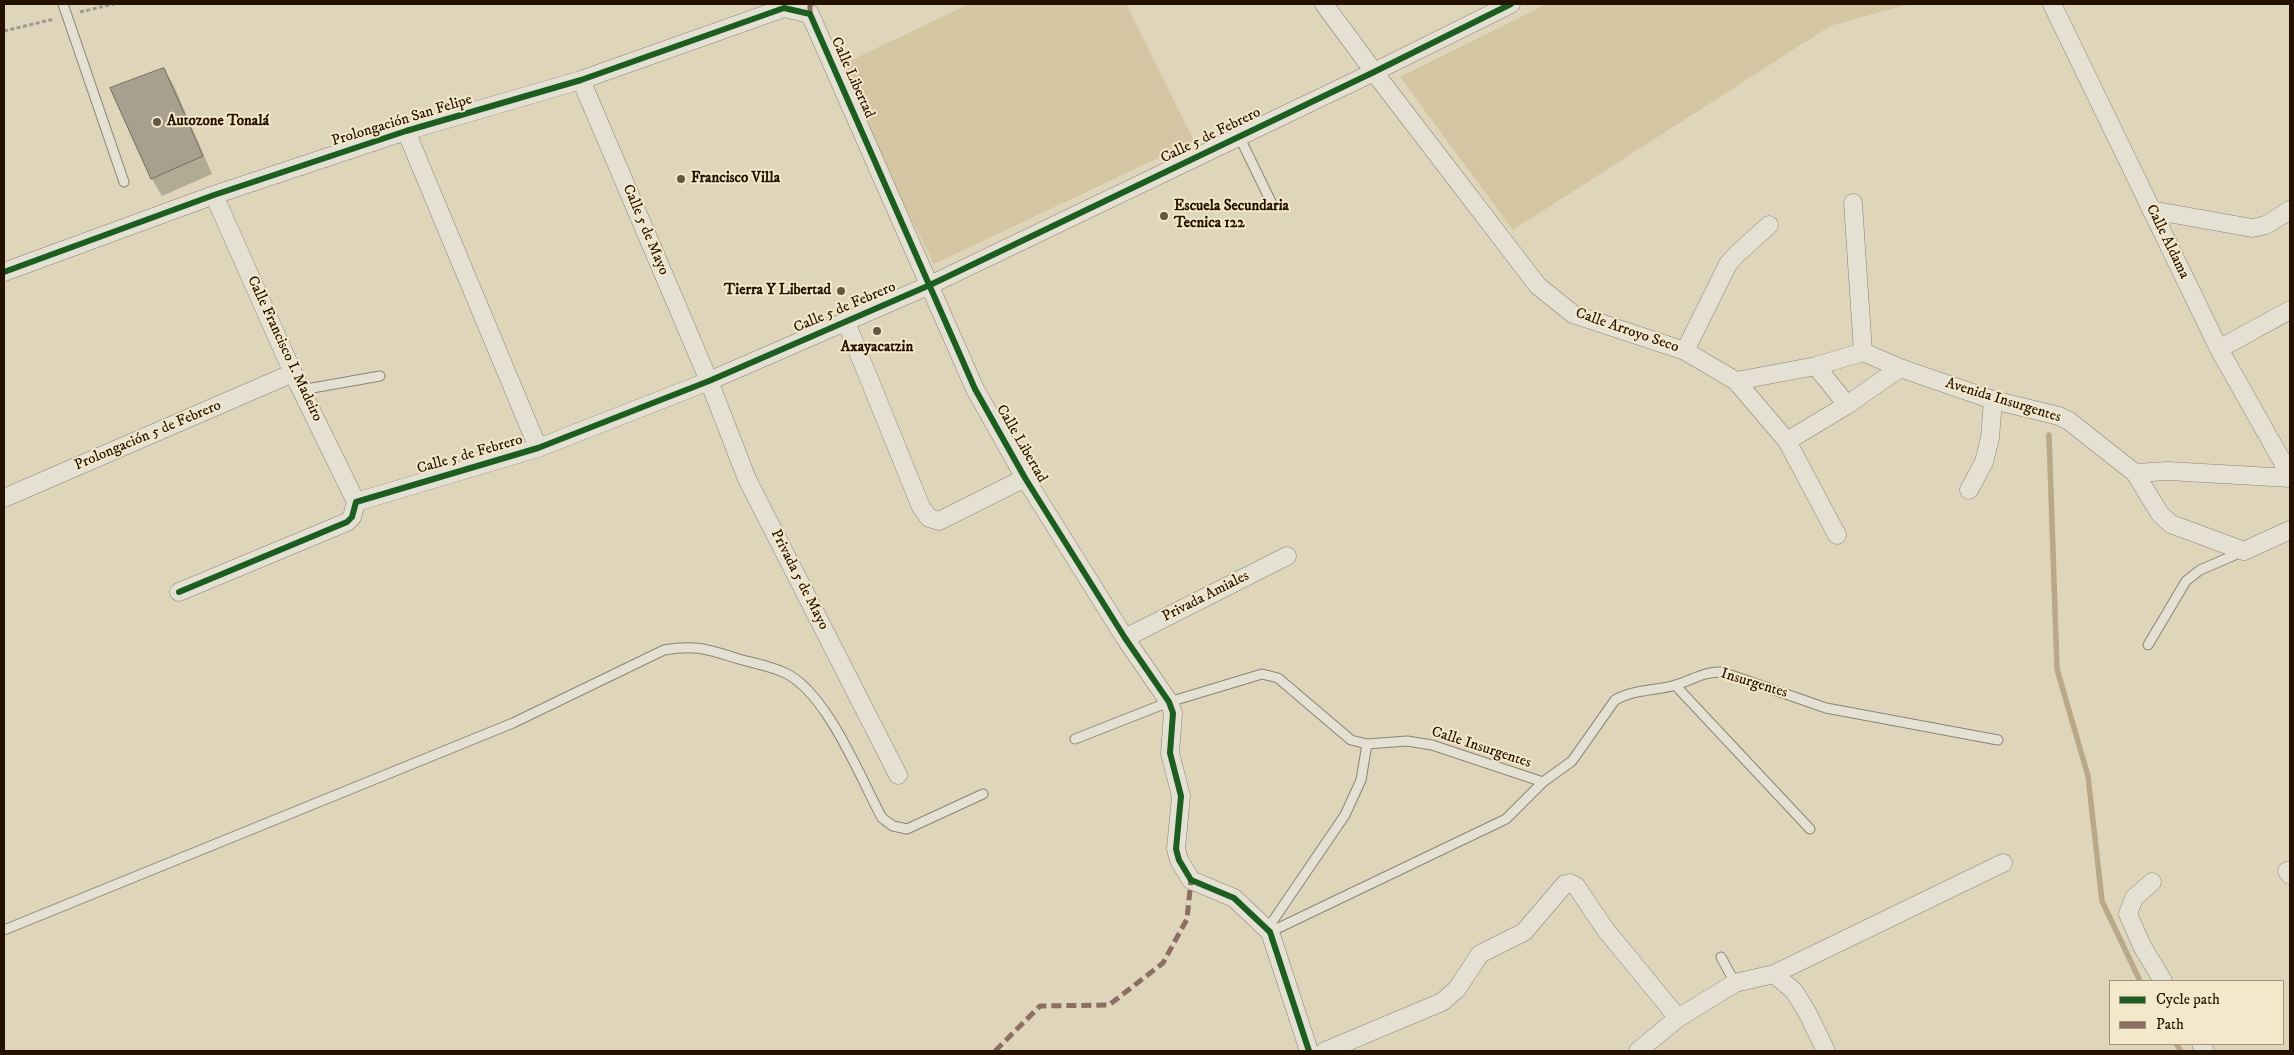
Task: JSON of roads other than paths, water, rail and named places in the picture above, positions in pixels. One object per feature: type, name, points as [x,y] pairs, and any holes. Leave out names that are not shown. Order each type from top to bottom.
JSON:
[{"type":"street","name":"Calle Arroyo Seco","points":[[1324,4],[1538,286],[1574,314],[1685,351],[1736,381],[1787,441],[1837,535]]},
{"type":"street","name":"Calle 5 de Febrero","points":[[356,502],[538,448],[709,381],[846,322],[930,285],[1374,72],[1511,4]]},
{"type":"street","name":"Calle Aldama","points":[[2052,4],[2219,349],[2290,477]]},
{"type":"street","name":"Prolongación San Felipe","points":[[4,272],[214,195],[406,131],[581,80],[784,8],[810,14]]},
{"type":"street","name":"Calle Libertad","points":[[810,14],[975,388],[1026,478],[1125,638],[1169,702],[1173,713],[1170,754],[1181,796],[1176,849],[1191,880],[1234,898],[1269,930]]},
{"type":"street","name":"Calle 5 de Mayo","points":[[581,80],[709,381]]},
{"type":"street","points":[[406,131],[538,448]]},
{"type":"street","name":"Calle Francisco I. Madeiro","points":[[214,195],[293,373],[356,502]]},
{"type":"street","points":[[1736,381],[1816,366],[1863,352],[1853,203]]},
{"type":"street","points":[[2151,210],[2252,228],[2266,225],[2290,210]]},
{"type":"street","points":[[1685,351],[1728,264],[1736,254],[1769,225]]},
{"type":"street","points":[[2219,349],[2290,310]]},
{"type":"street","name":"Calle Libertad","points":[[846,322],[921,507],[929,518],[939,521],[1026,478]]},
{"type":"street","name":"Avenida Insurgentes","points":[[1863,352],[1900,368],[1993,400],[2064,418],[2135,473]]},
{"type":"street","points":[[1816,366],[1847,405]]},
{"type":"street","points":[[1787,441],[1847,405],[1900,368]]},
{"type":"street","name":"Prolongación 5 de Febrero","points":[[4,498],[293,373]]},
{"type":"street","name":"Privada 5 de Mayo","points":[[709,381],[747,479],[898,775]]},
{"type":"street","points":[[1969,490],[1984,462],[1990,438],[1993,400]]},
{"type":"street","points":[[2290,477],[2168,471],[2135,473],[2160,514],[2170,524],[2244,551],[2290,530]]},
{"type":"street","points":[[179,592],[347,522],[352,517],[356,502]]},
{"type":"street","name":"Privada Amiales","points":[[1125,638],[1287,556]]},
{"type":"street","points":[[1638,1051],[1678,1018],[1735,983],[1774,974],[2003,863]]},
{"type":"street","points":[[2152,882],[2134,898],[2128,914],[2142,946],[2162,980]]},
{"type":"street","points":[[1325,1051],[1442,1002],[1456,989],[1480,954],[1524,932],[1565,884],[1570,883],[1576,886],[1605,929],[1678,1018]]},
{"type":"street","points":[[1269,930],[1309,1051]]},
{"type":"street","points":[[1774,974],[1794,991],[1808,1012],[1826,1051]]},
{"type":"lane","points":[[63,4],[124,182]]},
{"type":"lane","points":[[1239,136],[1273,206]]},
{"type":"lane","points":[[302,390],[380,376]]},
{"type":"lane","points":[[2148,645],[2186,581],[2193,574],[2244,551]]},
{"type":"lane","points":[[4,930],[513,723],[664,650],[686,646],[709,650],[784,672],[804,685],[824,708],[882,818],[892,826],[907,829],[983,794]]},
{"type":"lane","name":"Insurgentes","points":[[1269,930],[1506,818],[1542,782],[1579,754],[1615,700],[1634,692],[1675,685],[1707,673],[1722,672],[1826,708],[1998,740]]},
{"type":"lane","name":"Calle Insurgentes","points":[[1169,702],[1262,674],[1270,675],[1278,678],[1351,740],[1367,744],[1407,741],[1432,745],[1542,782]]},
{"type":"lane","points":[[1675,685],[1810,829]]},
{"type":"lane","points":[[1075,739],[1169,702]]},
{"type":"lane","points":[[1269,930],[1345,815],[1361,780],[1367,744]]},
{"type":"lane","points":[[1721,957],[1735,983]]},
{"type":"waterway","points":[[2049,435],[2057,669],[2088,776],[2102,901],[2140,980]]},
{"type":"waterway","points":[[2177,1045],[2181,1051]]},
{"type":"place","name":"Autozone Tonalá","points":[[157,122]]},
{"type":"place","name":"Francisco Villa","points":[[681,179]]},
{"type":"place","name":"Escuela Secundaria Tecnica 122","points":[[1164,216]]},
{"type":"place","name":"Tierra Y Libertad","points":[[841,291]]},
{"type":"place","name":"Axayacatzin","points":[[877,331]]}]
